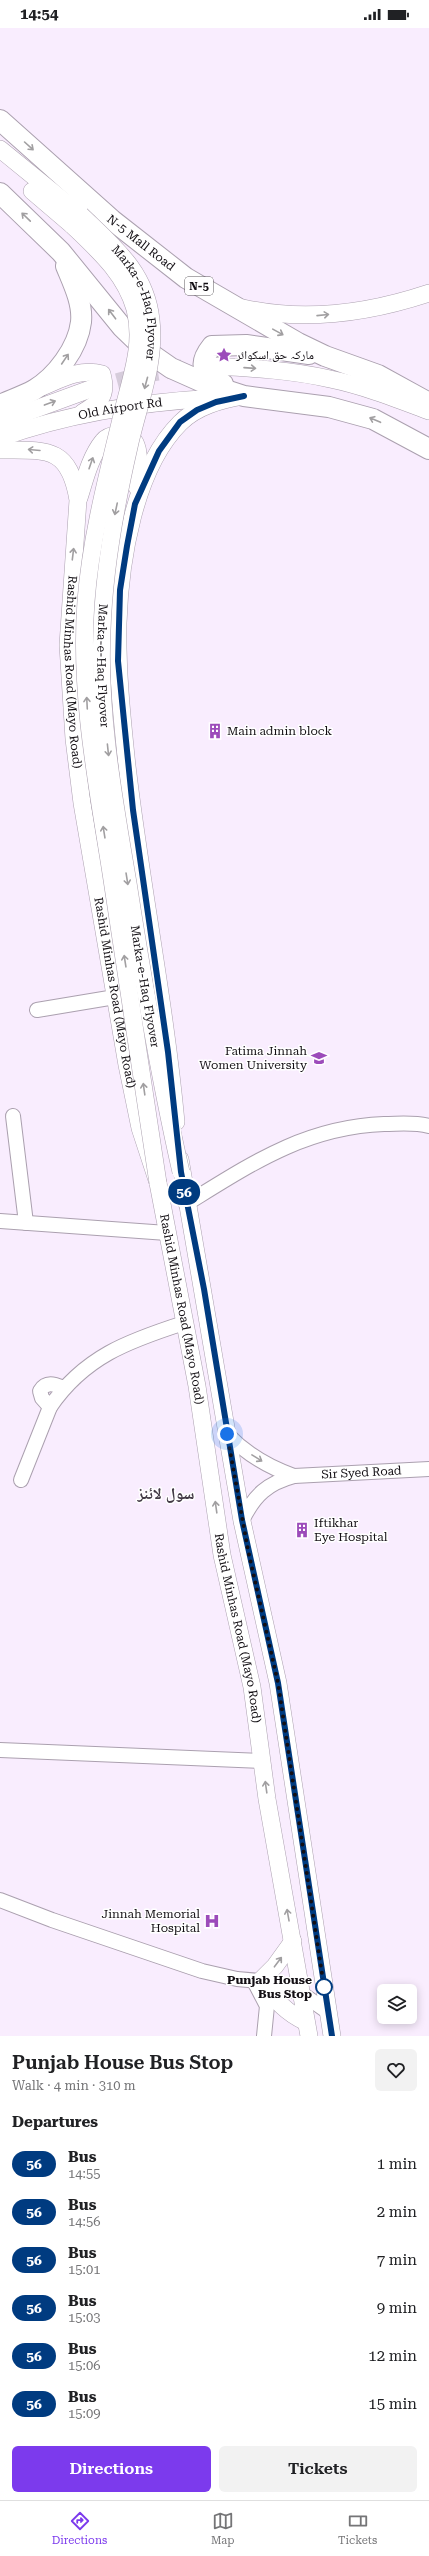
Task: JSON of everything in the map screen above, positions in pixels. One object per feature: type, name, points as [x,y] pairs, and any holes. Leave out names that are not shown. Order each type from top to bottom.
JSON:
[{"type":"highway","name":"N-5 Mall Road","points":[[0,120],[148,249],[186,278],[230,305],[325,356],[378,375],[429,403]]},
{"type":"highway","points":[[0,193],[61,252],[122,327],[148,352],[171,368],[207,384],[244,396],[328,407],[373,419],[410,437],[429,449]]},
{"type":"highway","points":[[0,405],[34,390],[50,378],[65,360],[77,338],[81,321],[78,299],[61,252]]},
{"type":"highway","points":[[244,396],[207,375],[204,362],[212,346],[246,345],[325,356]]},
{"type":"main road","name":"Marka-e-Haq Flyover","points":[[0,149],[77,221],[134,270],[145,293],[151,320],[152,348],[148,379],[128,449],[106,565],[102,631],[102,672],[109,760],[119,827],[155,1052],[181,1172]]},
{"type":"main road","name":"Marka-e-Haq Flyover","points":[[0,163],[77,221],[115,268],[134,309],[138,334],[133,380],[123,409],[92,557],[86,603],[86,672],[88,713],[97,784],[158,1183]]},
{"type":"main road","points":[[401,302],[429,293]]},
{"type":"main road","points":[[230,305],[262,312],[314,316],[401,302],[429,300]]},
{"type":"main road","points":[[212,366],[270,369],[330,379],[386,394],[429,411]]},
{"type":"main road","points":[[34,390],[77,373],[92,372],[102,374],[106,387],[103,395],[94,406],[80,414]]},
{"type":"main road","points":[[0,422],[93,388]]},
{"type":"main road","name":"Rashid Minhas Road (Mayo Road)","points":[[244,396],[216,402],[180,422],[159,451],[135,504],[120,590],[118,661],[132,805],[168,1052],[181,1172],[186,1204],[196,1244],[242,1520],[278,1683],[332,2036]]},
{"type":"main road","name":"Old Airport Rd","points":[[0,438],[80,414],[185,400],[244,396]]},
{"type":"main road","points":[[78,500],[94,455],[104,440],[114,435],[126,434],[134,439],[137,447],[139,466],[135,504]]},
{"type":"main road","points":[[410,437],[429,445]]},
{"type":"main road","name":"Rashid Minhas Road (Mayo Road)","points":[[0,450],[36,450],[53,454],[65,462],[75,480],[78,500],[70,597],[70,686],[82,803],[115,997],[140,1128],[158,1183],[204,1430],[222,1555],[252,1687],[262,1761],[308,2029]]},
{"type":"main road","points":[[293,1941],[275,1966],[259,1981],[277,2002],[308,2029]]},
{"type":"street","points":[[37,1010],[115,997]]},
{"type":"street","points":[[13,1116],[26,1223]]},
{"type":"street","points":[[186,1204],[244,1167],[309,1137],[346,1127],[364,1125],[418,1123],[429,1126]]},
{"type":"street","points":[[0,1221],[167,1233]]},
{"type":"street","points":[[21,1480],[50,1407],[42,1398],[40,1391],[43,1386],[48,1384],[64,1388],[84,1368],[117,1346],[184,1323]]},
{"type":"street","name":"Sir Syed Road","points":[[227,1434],[241,1448],[254,1457],[275,1470],[294,1476]]},
{"type":"street","name":"Sir Syed Road","points":[[242,1520],[250,1504],[262,1490],[277,1481],[294,1476],[429,1469]]},
{"type":"street","points":[[0,1750],[262,1761]]},
{"type":"street","points":[[0,1900],[52,1920],[202,1971],[259,1981],[301,1993],[328,2012]]},
{"type":"street","points":[[259,1981],[267,2006],[264,2036]]},
{"type":"tunnel","points":[[93,388],[146,374],[182,368]]},
{"type":"bus line","name":"56","points":[[244,396],[216,402],[197,410],[180,422],[168,436],[147,476],[135,504],[120,590],[118,661],[122,720],[133,810],[173,1088],[181,1172],[186,1204],[196,1244],[204,1289],[242,1520],[278,1683],[293,1795],[314,1917],[332,2036]]},
{"type":"place","name":"مارکہ حق اسکوائر","points":[[224,355]]},
{"type":"place","name":"Main admin block","points":[[215,731]]},
{"type":"place","name":"Fatima Jinnah Women University","points":[[319,1058]]},
{"type":"place","name":"Iftikhar Eye Hospital","points":[[302,1530]]},
{"type":"place","name":"Jinnah Memorial Hospital","points":[[212,1921]]},
{"type":"place","name":"Punjab House Bus Stop","points":[[324,1987]]},
{"type":"district","name":"سول لائنز","points":[[166,1493]]},
{"type":"route","points":[[227,1434],[248,1550],[278,1683],[293,1795],[314,1917],[324,1987]]}]
